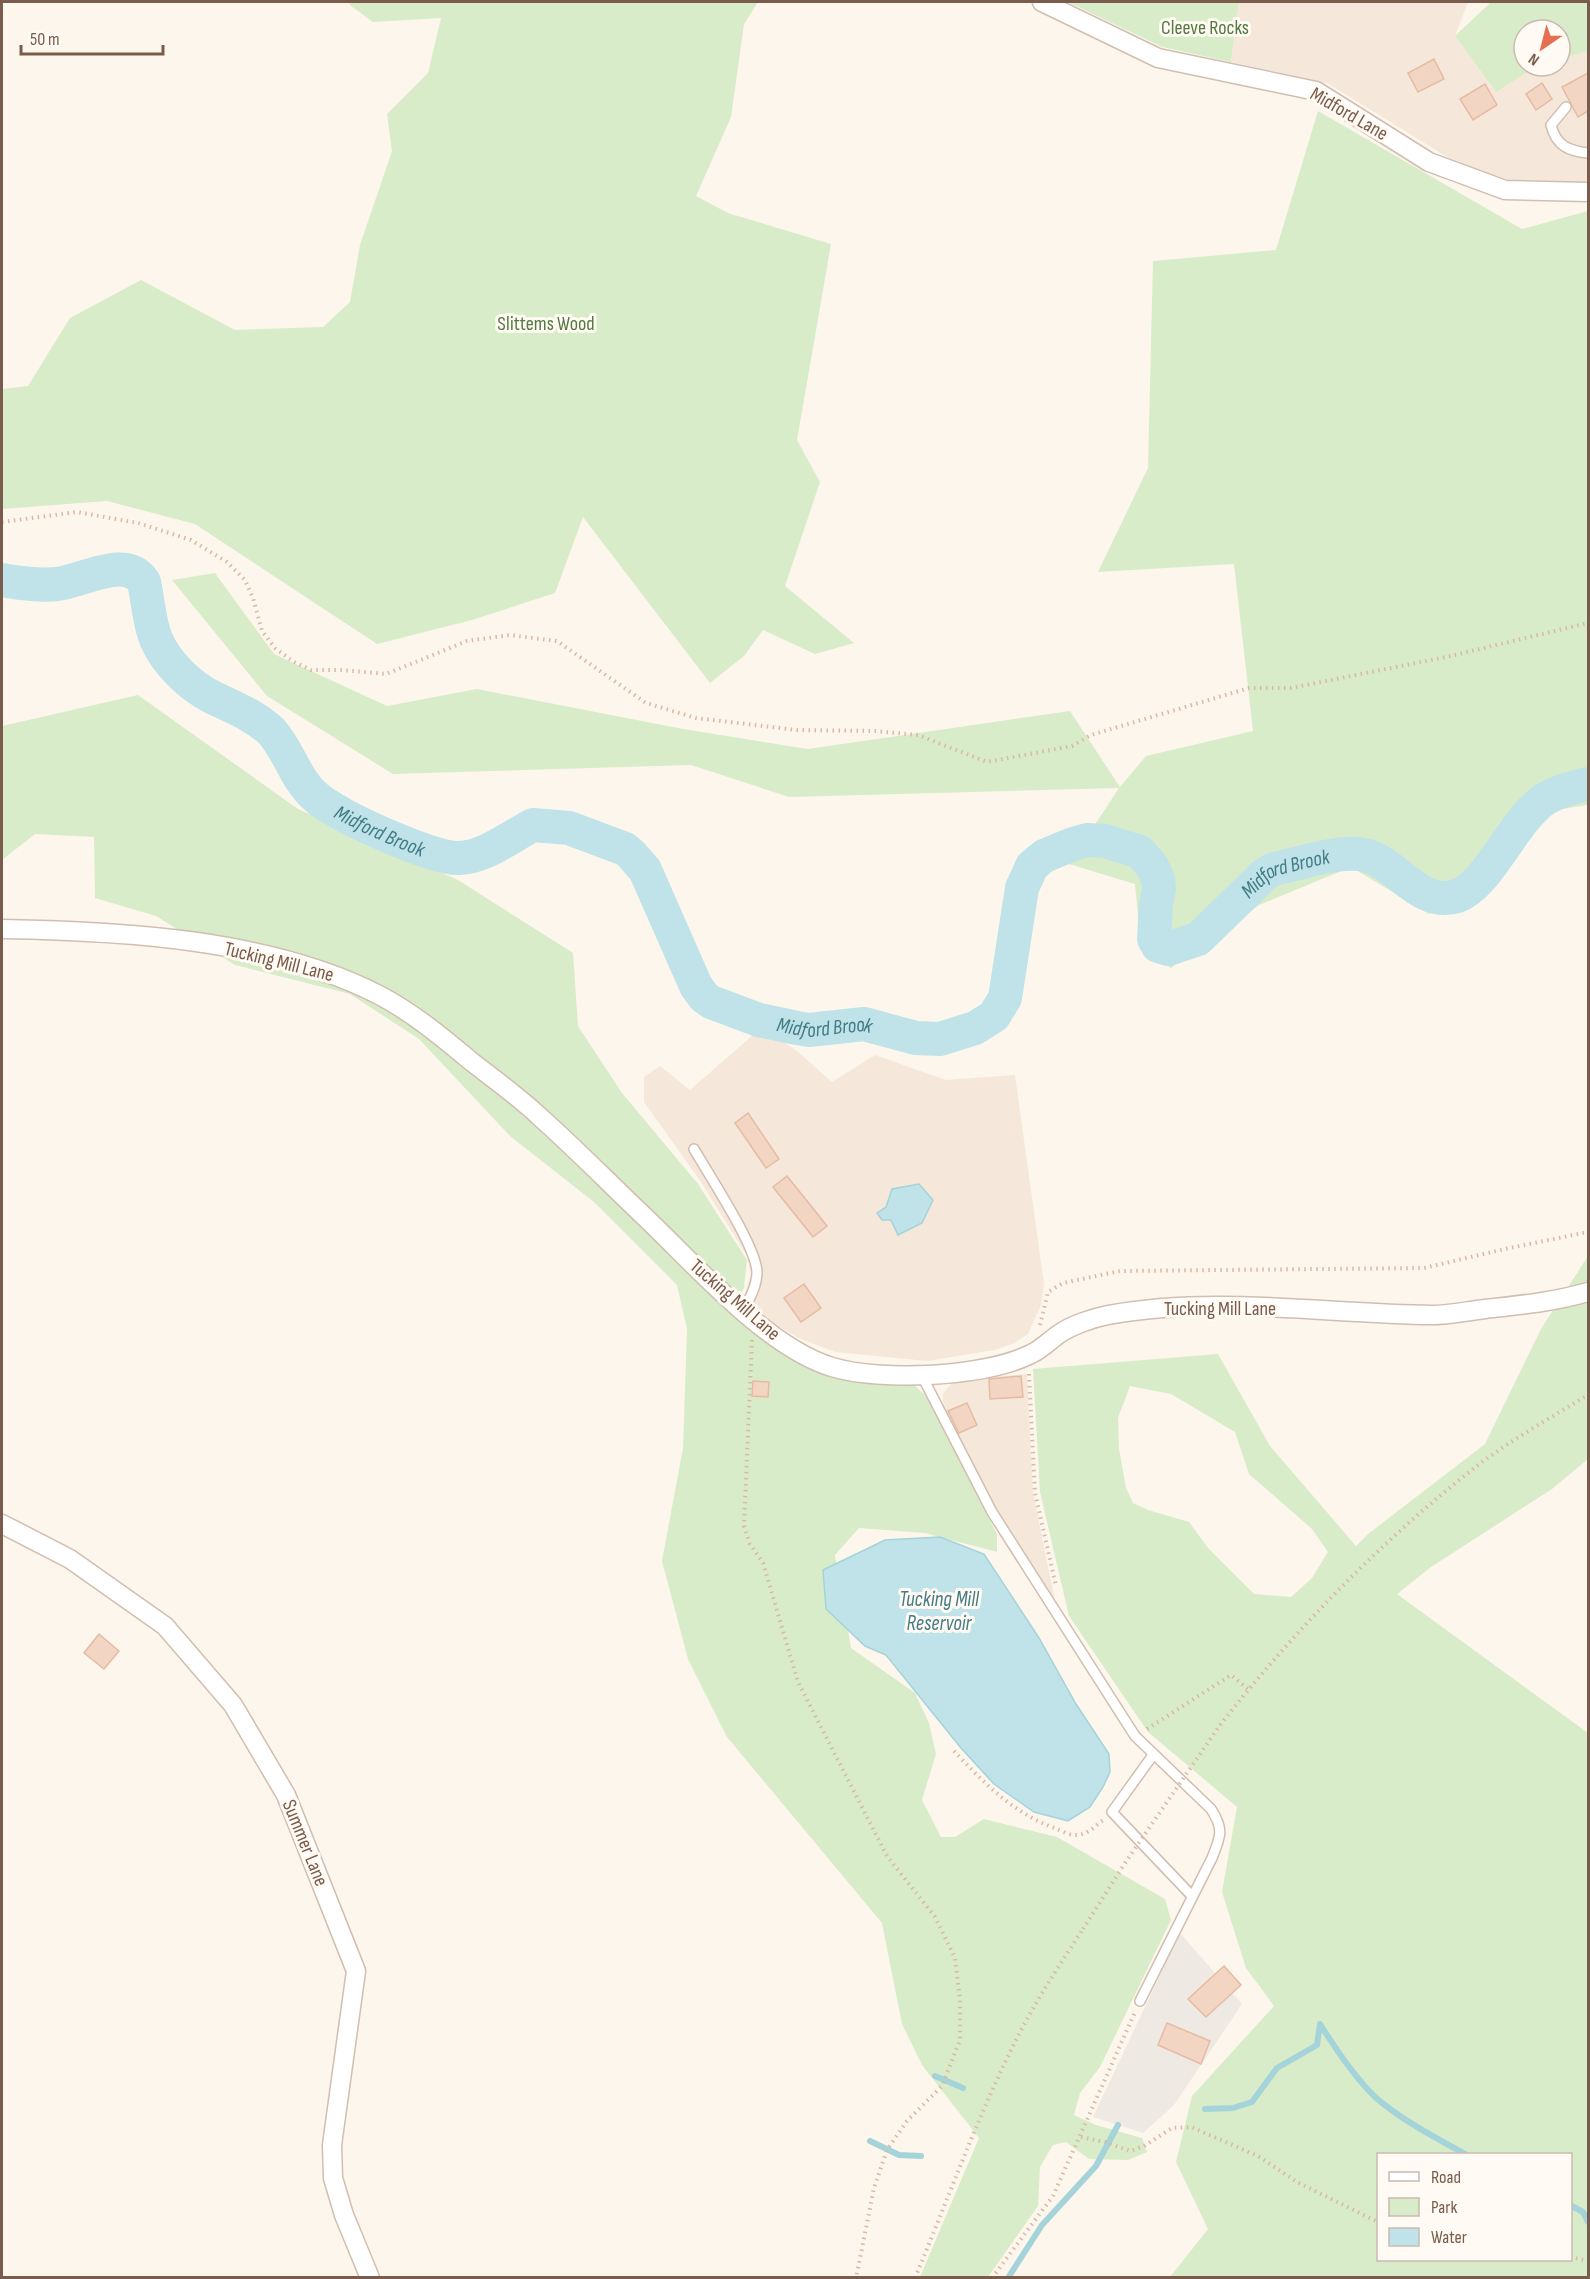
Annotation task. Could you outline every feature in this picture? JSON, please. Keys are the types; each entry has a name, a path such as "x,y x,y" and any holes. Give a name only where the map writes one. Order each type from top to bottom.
{"street":[{"name":"Midford Lane","path":"1042,2 1158,58 1316,91 1429,162 1505,190 1588,192"},
{"name":"Tucking Mill Lane","path":"2,929 97,931 190,941 327,972 382,997 443,1039 538,1115 749,1317 807,1357 831,1367 862,1373 922,1376 979,1370 1027,1356 1063,1331 1103,1316 1155,1308 1215,1305 1439,1315 1558,1300 1588,1292"},
{"name":"Summer Lane","path":"2,1524 70,1559 165,1626 233,1705 285,1795 356,1971 332,2145 333,2178 344,2215 370,2277"}],"lane":[{"path":"1566,107 1551,125 1553,132 1565,148 1588,153"},
{"path":"694,1149 749,1247 757,1272 749,1317"},
{"path":"922,1376 992,1512 1136,1736 1211,1809 1220,1823 1218,1844 1140,2001"},
{"path":"1153,1755 1112,1812 1192,1896"}],"path":[{"path":"2,522 77,512 138,523 191,540 227,562 245,580 253,598 262,631 275,648 294,662 311,670 386,674 467,641 510,635 557,641 646,703 696,718 797,730 874,731 918,735 987,762 1072,746 1091,735 1249,688 1291,688 1446,657 1588,623"},
{"path":"749,1317 751,1328 744,1526 750,1544 763,1563 798,1682 887,1857 935,1917 955,1958 960,2000 960,2040 942,2086 908,2121 887,2150 874,2188 856,2277"},
{"path":"1027,1356 1035,1493 1056,1586"},
{"path":"915,2277 991,2093 1041,1994 1125,1863 1220,1725 1310,1618 1397,1533 1475,1468 1588,1395"},
{"path":"1150,1727 1231,1675 1248,1689"},
{"path":"954,1751 989,1788 1011,1807 1044,1825 1074,1835 1088,1832 1112,1812"},
{"path":"992,2277 1053,2196 1140,2001"},
{"path":"1081,2137 1130,2151 1144,2146 1172,2128 1191,2127 1258,2156 1297,2182 1377,2222"},
{"path":"1572,2257 1588,2261"}],"shaded area":[{"path":"1239,2 1468,2 1455,36 1496,92 1516,78 1572,78 1572,56 1588,51 1588,185 1557,181 1506,180 1452,160 1327,83 1231,62"},
{"path":"754,1034 779,1039 797,1051 832,1082 875,1055 946,1080 1015,1075 1044,1284 1041,1305 1028,1334 1015,1343 995,1350 927,1361 835,1352 799,1338 761,1316 743,1301 751,1274 747,1256 701,1182 644,1102 644,1077 660,1066 690,1090"},
{"path":"1027,1374 1033,1492 1056,1606 998,1511 957,1436 943,1401 943,1393 955,1380"},
{"path":"1180,1933 1242,2004 1174,2105 1143,2133 1093,2117"}],"green space":[{"name":"Slittems Wood","path":"348,2 758,2 744,24 731,117 696,196 728,213 831,244 797,440 820,482 785,586 854,643 815,654 763,630 744,656 710,683 583,517 555,593 472,620 377,644 195,524 107,501 2,509 2,389 28,386 70,318 141,280 235,330 323,327 350,302 360,245 392,151 387,114 428,73 441,18 373,22"},
{"name":"Cleeve Rocks","path":"1068,2 1239,2 1231,62 1162,47"},
{"path":"1491,2 1588,2 1588,51 1572,56 1572,18 1512,18 1512,78 1518,78 1496,92 1455,36"},
{"path":"1318,111 1522,229 1588,211 1588,805 1555,810 1479,894 1429,914 1351,867 1259,905 1171,968 1141,949 1135,884 1069,864 1119,788 789,797 691,765 393,774 267,696 172,580 215,573 274,654 387,706 477,689 683,729 808,749 1070,711 1120,787 1146,756 1253,731 1234,564 1098,572 1148,468 1153,261 1276,250"},
{"path":"138,695 298,809 458,880 573,953 578,1026 622,1093 698,1184 747,1260 744,1288 733,1309 783,1347 912,1383 927,1397 997,1534 997,1552 925,1533 859,1528 835,1555 851,1648 915,1693 929,1723 936,1754 922,1800 941,1837 955,1837 984,1819 1057,1837 1165,1899 1171,1920 1100,2067 1080,2093 1074,2115 1096,2125 1142,2138 1147,2152 1128,2160 1089,2159 1066,2142 1053,2145 1040,2167 1038,2206 988,2277 920,2277 979,2138 922,2065 902,2024 882,1923 727,1737 688,1659 662,1561 683,1448 687,1329 677,1285 594,1202 510,1136 419,1039 350,994 235,965 156,916 95,898 94,837 35,834 2,860 2,726"},
{"path":"1588,1256 1588,1459 1552,1489 1431,1567 1397,1594 1588,1733 1588,2277 1170,2277 1208,2229 1176,2162 1192,2096 1274,2006 1246,1968 1222,1892 1237,1807 1148,1732 1069,1616 1040,1492 1033,1369 1218,1354 1270,1446 1356,1546 1368,1534 1485,1444 1541,1329","holes":["1130,1386 1171,1394 1235,1432 1249,1474 1312,1529 1328,1552 1312,1578 1291,1597 1254,1594 1208,1548 1189,1522 1148,1510 1133,1503 1126,1488 1119,1449 1118,1418"]}],"water":[{"path":"919,1184 933,1200 922,1223 898,1235 891,1220 882,1220 877,1213 886,1207 892,1189"},
{"name":"Tucking Mill Reservoir","path":"940,1537 984,1554 1039,1638 1076,1704 1109,1754 1110,1772 1103,1787 1090,1807 1068,1821 1034,1812 994,1784 961,1748 886,1655 865,1646 826,1609 823,1570 885,1540"}],"building":[{"path":"1434,59 1444,79 1418,92 1408,73"},
{"path":"1588,73 1588,111 1578,117 1562,87"},
{"path":"1542,83 1552,99 1536,110 1526,94"},
{"path":"1485,84 1497,105 1473,120 1460,99"},
{"path":"748,1113 779,1159 766,1168 735,1123"},
{"path":"787,1176 827,1226 813,1237 773,1187"},
{"path":"804,1284 821,1308 801,1322 784,1298"},
{"path":"1021,1376 1023,1397 990,1399 989,1379"},
{"path":"753,1381 769,1382 768,1397 752,1396"},
{"path":"967,1403 977,1425 959,1433 948,1411"},
{"path":"99,1634 119,1651 104,1669 84,1653"},
{"path":"1224,1966 1241,1985 1206,2017 1188,1999"},
{"path":"1167,2023 1210,2041 1201,2064 1158,2045"}],"waterway":[{"name":"Midford Brook","path":"2,580 50,585 104,571 127,570 136,574 144,582 156,639 172,665 204,692 250,716 271,731 309,791 328,806 364,825 428,852 459,858 469,857 497,846 533,825 569,828 625,849 645,870 696,986 704,997 711,1002 759,1020 809,1030 864,1024 916,1038 940,1039 975,1028 994,1016 1005,998 1022,888 1032,866 1044,856 1073,844 1087,840 1105,841 1140,852 1152,866 1158,879 1154,939 1158,946 1168,949 1198,939 1265,874 1274,869 1334,855 1368,856 1432,896 1444,898 1457,896 1468,890 1479,879 1534,808 1555,794 1588,784"},
{"path":"1205,2109 1233,2108 1252,2102 1277,2068 1317,2045 1320,2024 1352,2071 1374,2096 1406,2120 1463,2153"},
{"path":"935,2076 963,2088"},
{"path":"1008,2278 1042,2225 1096,2166 1118,2125"},
{"path":"870,2141 899,2155 921,2156"},
{"path":"1572,2206 1583,2212 1588,2222"}]}
